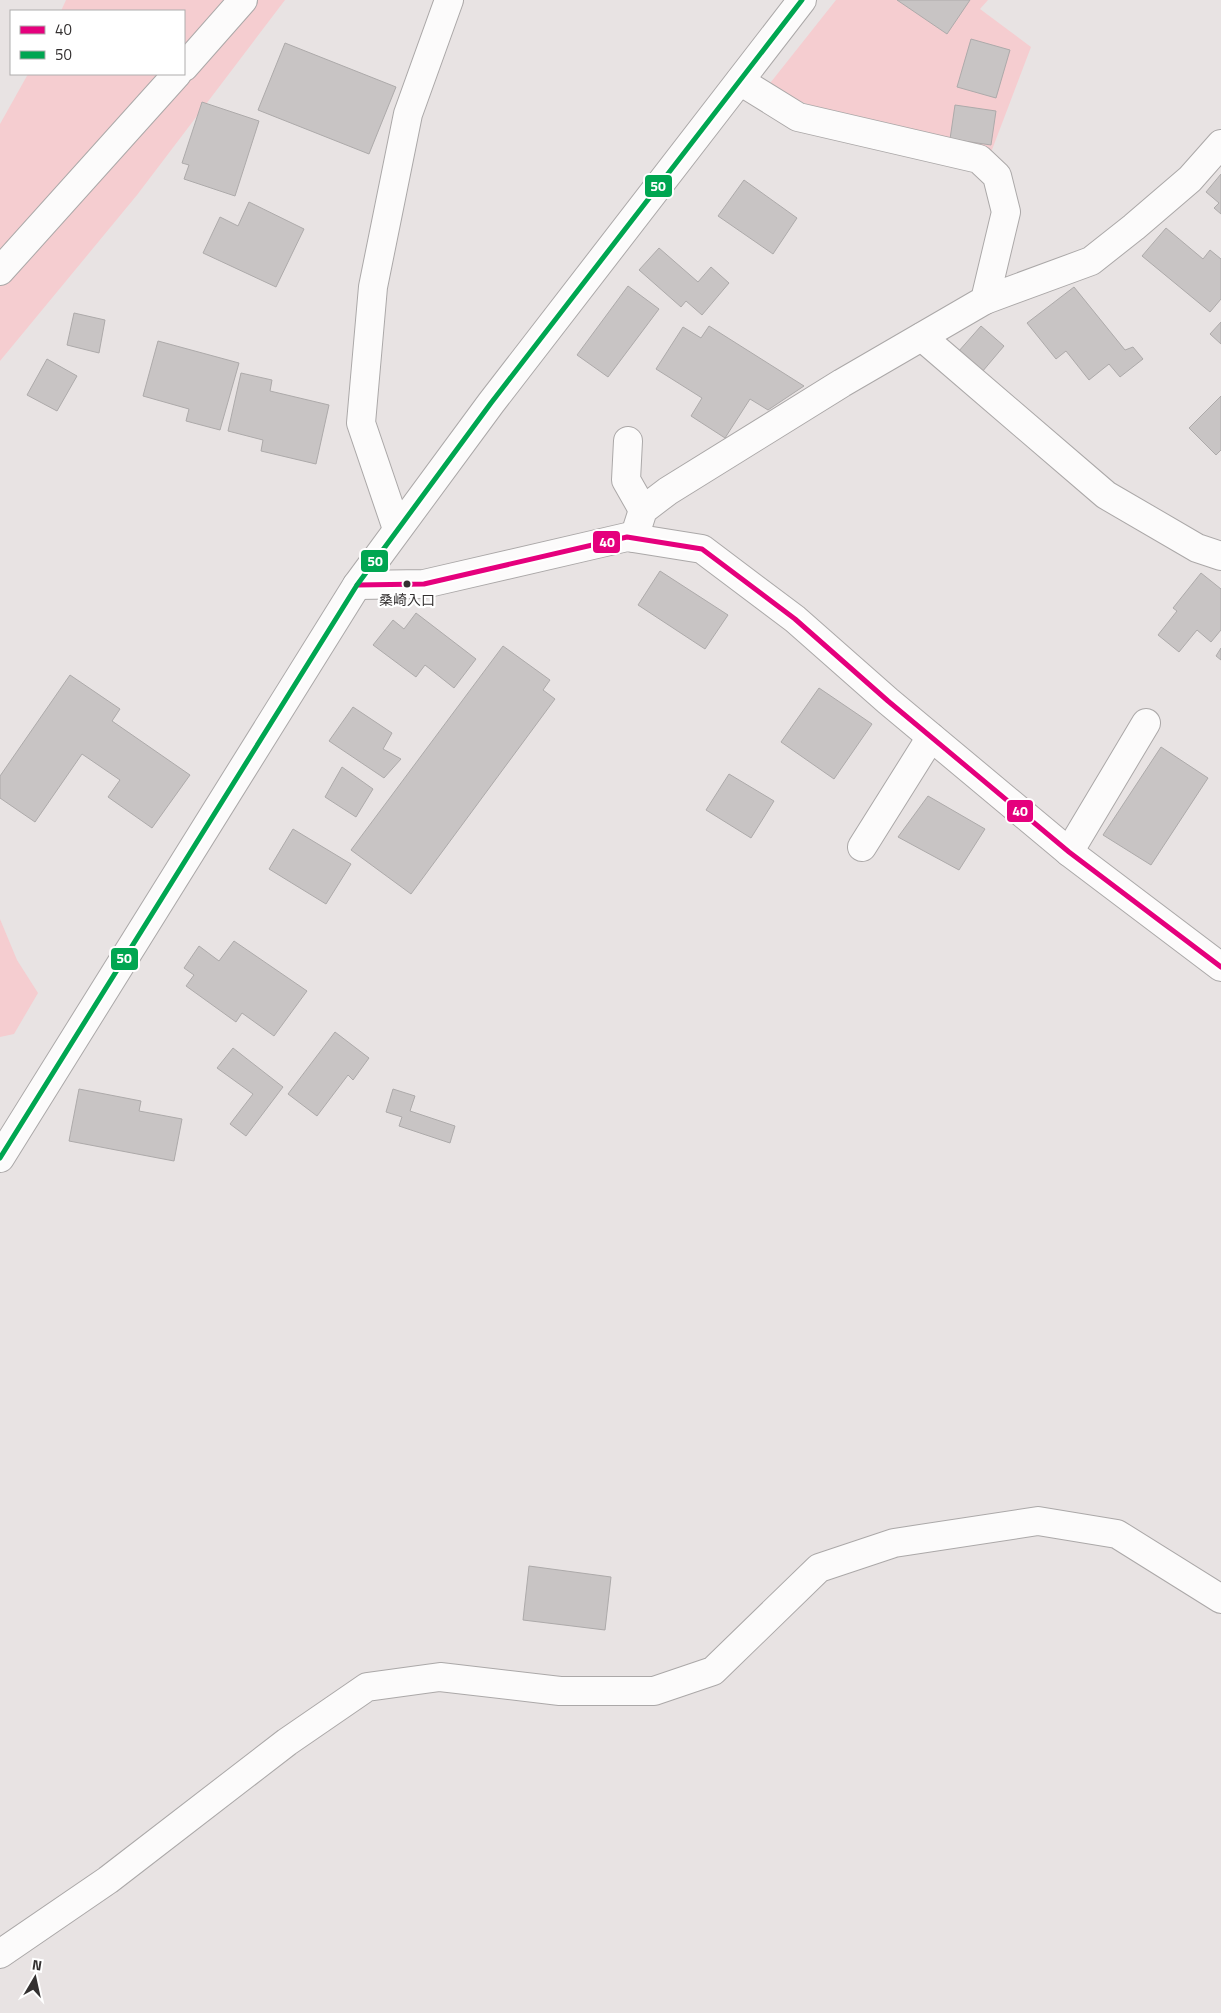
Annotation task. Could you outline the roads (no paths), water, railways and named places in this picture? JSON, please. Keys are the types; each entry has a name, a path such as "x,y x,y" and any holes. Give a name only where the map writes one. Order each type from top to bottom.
{"street":[{"path":"185,65 243,0"},
{"path":"397,529 360,423 373,287 408,114 449,0"},
{"path":"4,1151 357,585 491,403 802,0"},
{"path":"0,271 176,75"},
{"path":"740,81 798,117 979,158 997,176 1006,212 985,300"},
{"path":"634,538 643,510 668,491 842,383 985,300 1091,260 1134,227 1190,179 1221,144"},
{"path":"922,337 1106,494 1197,548 1221,556"},
{"path":"628,441 626,480 643,510"},
{"path":"357,585 424,584 627,537 702,549 794,619 1069,852 1221,967"},
{"path":"1069,852 1146,724"},
{"path":"862,847 931,737"},
{"path":"0,1954 108,1880 287,1742 367,1687 440,1677 560,1691 654,1691 713,1671 819,1568 894,1543 1038,1521 1117,1534 1221,1599"}],"place":[{"name":"桑崎入口","path":"407,584"}]}
